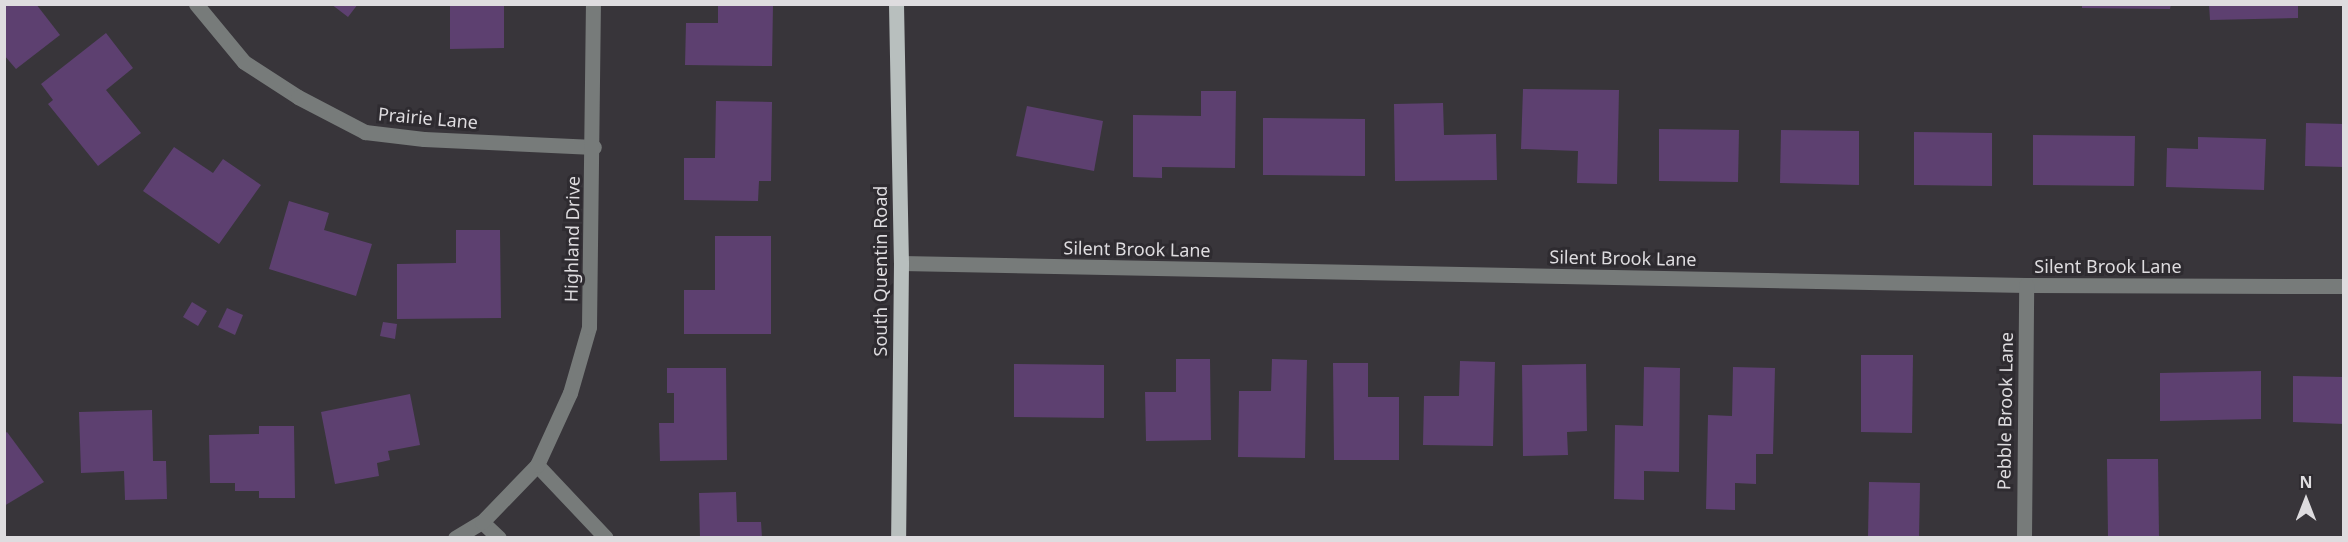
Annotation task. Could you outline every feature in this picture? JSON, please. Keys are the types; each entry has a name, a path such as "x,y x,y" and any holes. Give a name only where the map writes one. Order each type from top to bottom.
{"main road":[{"name":"South Quentin Road","path":"896,4 901,263 898,537"}],"street":[{"name":"Prairie Lane","path":"196,4 244,62 298,98 365,132 424,139 594,147"},
{"name":"Highland Drive","path":"455,537 482,522 537,465 570,393 589,327 594,147 593,4"},
{"name":"Silent Brook Lane","path":"901,263 2026,285 2343,286"},
{"name":"Pebble Brook Lane","path":"2024,537 2026,285"},
{"path":"537,465 606,537"},
{"path":"482,522 500,537"}],"building":[{"path":"4,4 36,4 60,35 16,69 4,55"},
{"path":"331,4 358,4 348,17"},
{"path":"450,4 504,4 504,48 450,49"},
{"path":"718,4 773,4 772,66 685,65 686,23 718,23"},
{"path":"2082,4 2171,4 2170,9 2082,8"},
{"path":"2209,4 2298,4 2298,18 2210,20"},
{"path":"106,33 133,68 106,90 141,133 98,166 48,104 53,100 41,84"},
{"path":"1523,89 1619,90 1617,184 1577,183 1578,151 1521,149"},
{"path":"1201,91 1236,91 1235,168 1162,167 1162,178 1133,177 1133,115 1201,116"},
{"path":"716,101 772,102 771,181 759,181 758,201 684,200 684,158 715,158"},
{"path":"1443,103 1444,135 1496,134 1497,180 1395,181 1394,104"},
{"path":"1027,106 1103,121 1094,171 1016,156"},
{"path":"1263,118 1365,119 1365,176 1263,175"},
{"path":"2306,123 2344,124 2344,167 2305,166"},
{"path":"1659,129 1739,130 1738,182 1659,181"},
{"path":"1781,130 1859,131 1859,185 1780,183"},
{"path":"1914,132 1992,133 1992,186 1914,185"},
{"path":"2033,135 2135,136 2134,186 2033,185"},
{"path":"2198,137 2266,139 2264,190 2166,187 2167,148 2198,149"},
{"path":"174,147 213,173 223,159 261,185 219,244 143,191"},
{"path":"289,201 329,213 324,230 372,244 356,296 269,269"},
{"path":"456,230 500,230 501,318 397,319 397,264 456,263"},
{"path":"715,236 771,236 771,334 684,334 684,290 715,290"},
{"path":"192,302 207,311 198,326 183,317"},
{"path":"227,308 243,315 235,335 218,327"},
{"path":"383,322 397,324 395,339 380,336"},
{"path":"1861,355 1913,355 1912,433 1861,432"},
{"path":"1176,359 1210,359 1211,440 1146,441 1145,392 1176,392"},
{"path":"1272,359 1307,360 1305,458 1238,457 1239,391 1271,391"},
{"path":"1460,361 1495,362 1493,446 1423,445 1424,396 1459,396"},
{"path":"1333,363 1368,363 1368,397 1399,397 1399,460 1334,460"},
{"path":"1014,364 1104,365 1104,418 1014,417"},
{"path":"1586,364 1587,431 1567,432 1568,455 1523,456 1522,365"},
{"path":"1644,367 1680,368 1679,472 1644,471 1644,500 1614,499 1615,425 1643,426"},
{"path":"1733,367 1775,368 1773,454 1756,454 1756,484 1735,483 1735,510 1706,509 1708,415 1732,416"},
{"path":"667,368 726,368 727,460 660,461 659,423 674,423 674,393 667,393"},
{"path":"2261,371 2261,419 2160,421 2160,373"},
{"path":"2293,376 2344,377 2344,424 2293,422"},
{"path":"410,394 420,445 388,451 390,460 377,463 379,476 335,484 321,412"},
{"path":"152,410 153,461 166,461 167,499 125,500 124,471 81,473 79,412"},
{"path":"259,426 294,426 295,498 259,498 259,491 235,491 235,483 210,483 209,435 259,434"},
{"path":"7,432 44,482 4,506 4,434"},
{"path":"2107,459 2158,459 2159,537 2108,537"},
{"path":"1869,482 1920,483 1919,538 1868,538"},
{"path":"736,492 737,522 761,522 762,538 700,538 699,493"}]}
